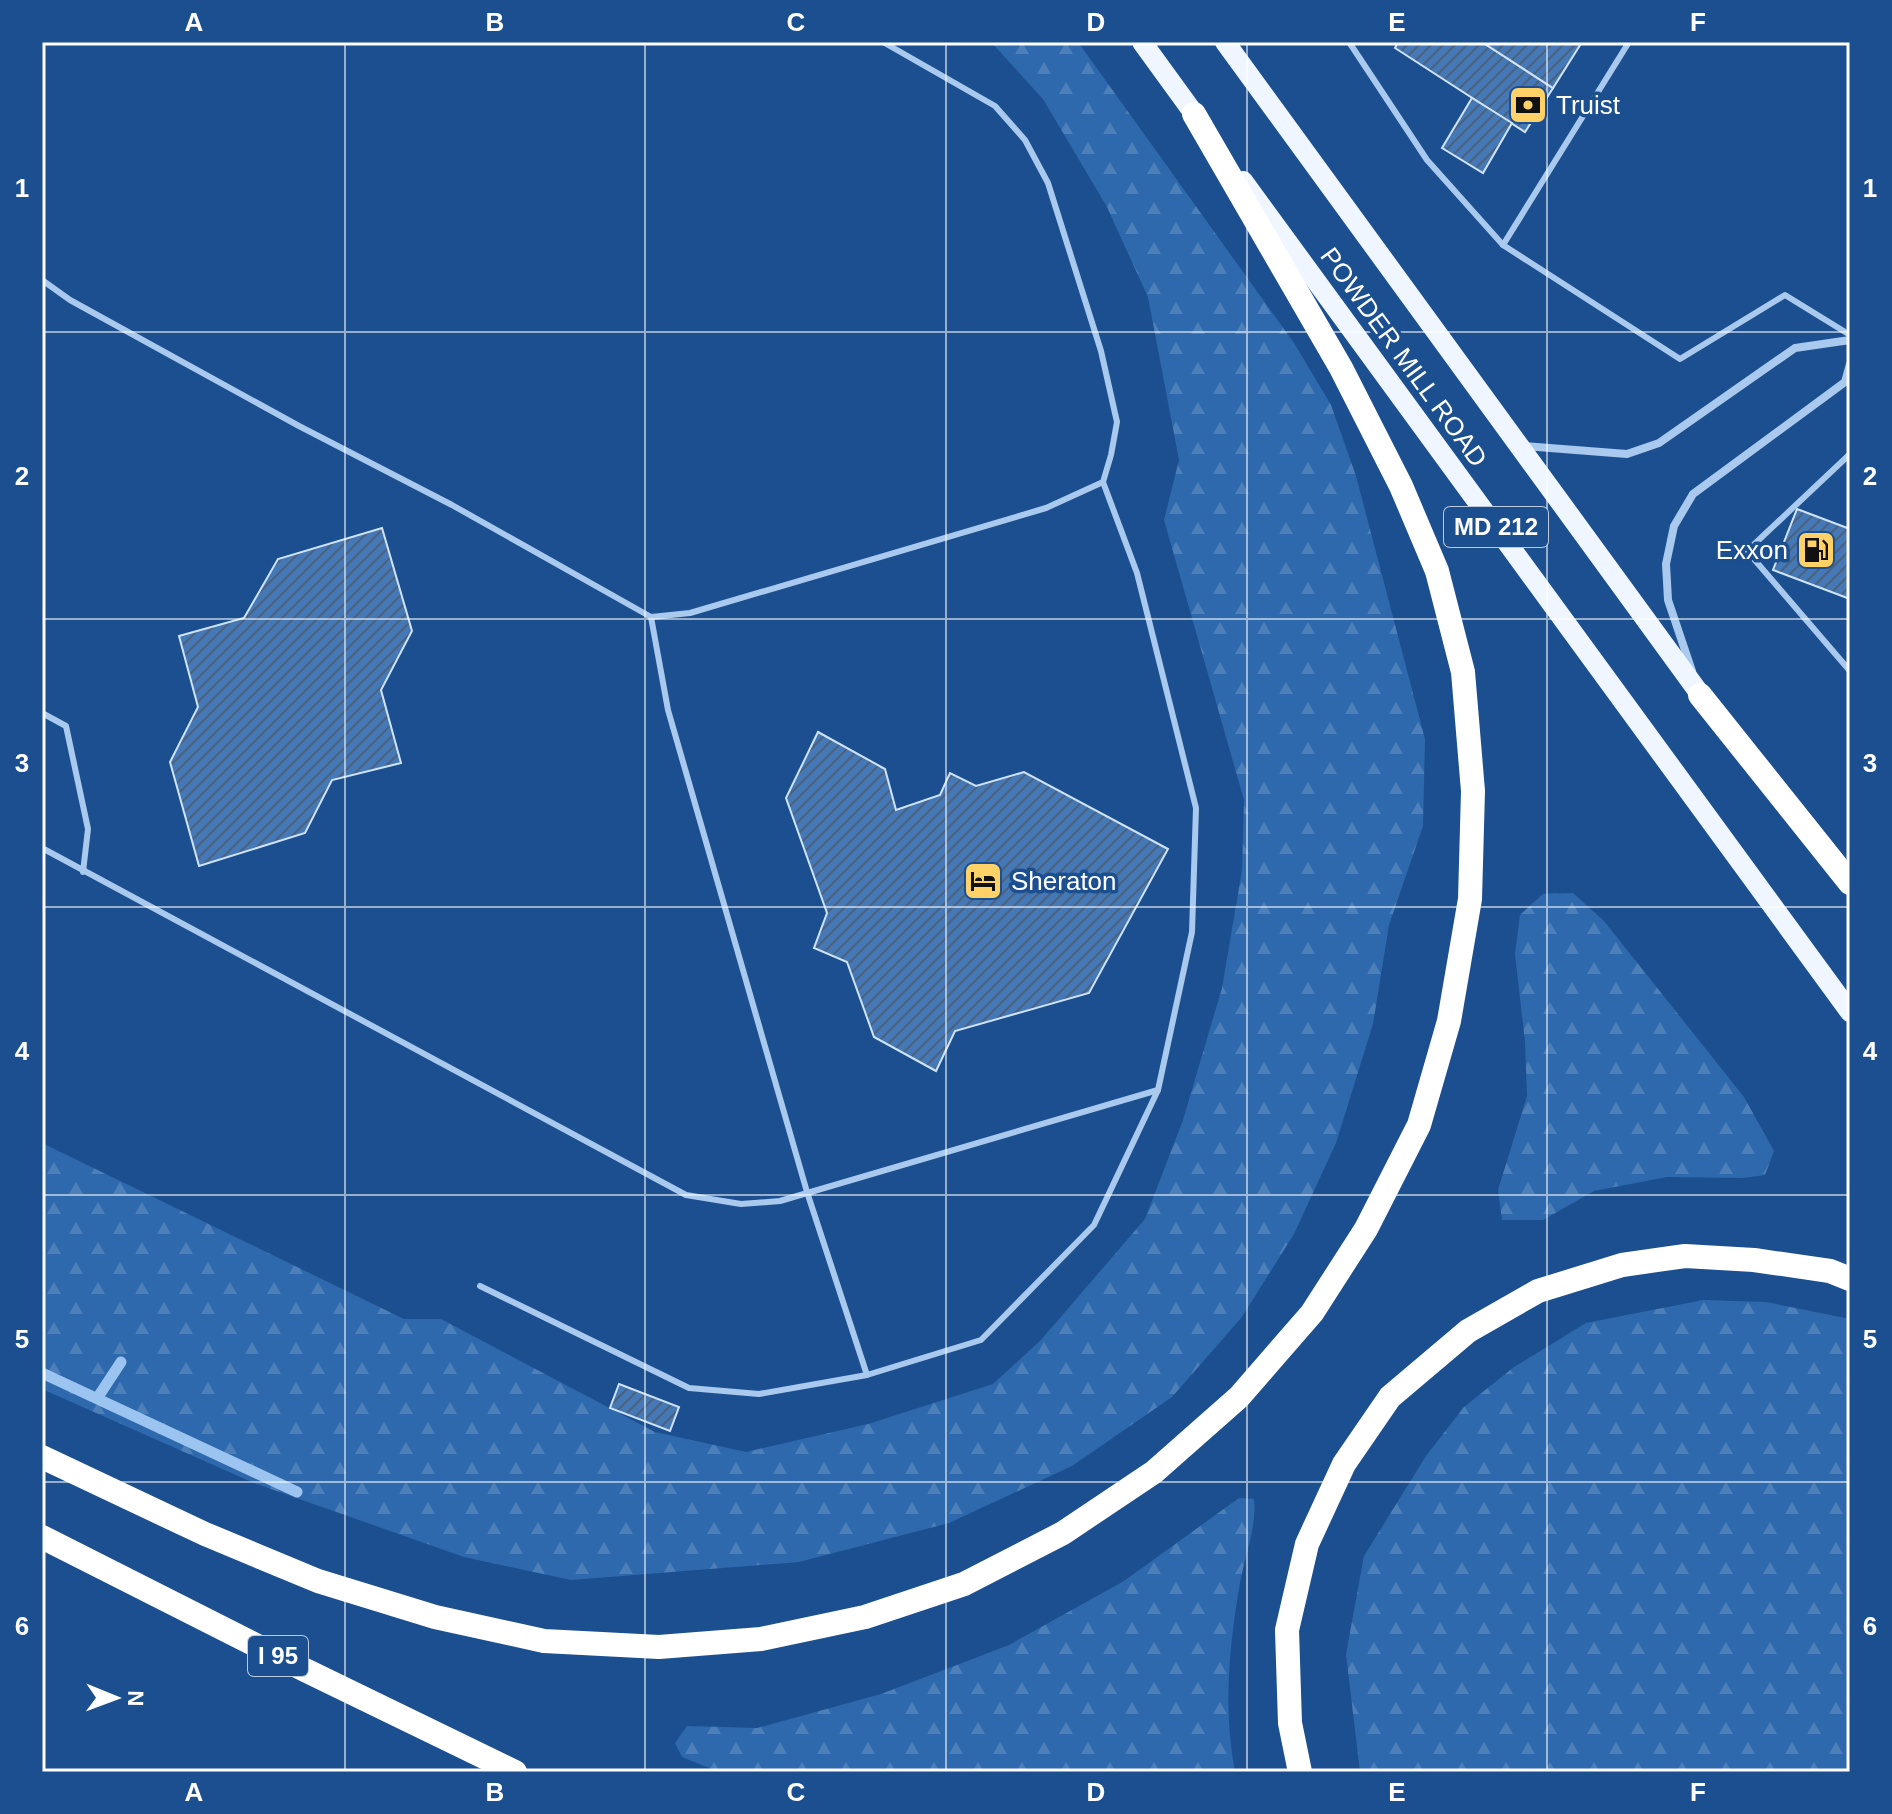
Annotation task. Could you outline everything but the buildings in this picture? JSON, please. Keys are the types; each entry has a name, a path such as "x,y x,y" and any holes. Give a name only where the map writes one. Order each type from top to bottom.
{"highway":[{"path":"42,1457 205,1534 318,1581 435,1617 544,1641 659,1647 761,1639 865,1617 964,1584 1063,1533 1154,1472 1218,1416 1239,1397 1312,1313 1366,1229 1419,1125 1449,1021 1470,899 1473,791 1463,672 1437,571 1401,486 1341,368 1194,114"},
{"path":"1700,695 1850,883"},
{"path":"1300,1772 1290,1723 1287,1630 1307,1544 1344,1464 1390,1397 1468,1331 1538,1291 1622,1265 1685,1256 1754,1260 1830,1271 1850,1279"},
{"name":"I 95","path":"42,1537 515,1772"}],"main road":[{"name":"POWDER MILL ROAD","path":"1142,42 1850,1012"},
{"name":"POWDER MILL ROAD","path":"1225,42 1850,898"}],"street":[{"path":"1520,446 1627,454 1659,443 1795,348 1850,338"},
{"path":"1700,695 1668,600 1666,564 1674,526 1693,494 1845,382 1850,364"}],"lane":[{"path":"480,1286 689,1388 759,1394 867,1375 981,1340 1094,1225 1158,1090 1192,932 1196,808 1137,573 1103,482 1117,422 1101,351 1048,183 1025,140 995,106 883,42"},
{"path":"1349,42 1427,160 1503,245 1680,359 1785,295 1850,338"},
{"path":"1503,245 1629,42"},
{"path":"42,280 70,300 299,426 452,505 651,617 690,613 1046,508 1103,482"},
{"path":"1850,454 1747,551 1850,671"},
{"path":"651,617 664,696 807,1192 867,1375"},
{"path":"42,713 66,726 88,829 83,872"},
{"path":"42,848 686,1195 741,1204 780,1201 1158,1090"}],"green space":[{"path":"991,42 1078,42 1294,343 1331,405 1356,476 1425,739 1423,826 1389,925 1373,1024 1336,1143 1294,1234 1242,1317 1172,1397 1072,1466 949,1523 799,1562 571,1580 464,1557 254,1483 42,1389 42,1143 404,1319 441,1319 655,1432 746,1452 868,1424 993,1384 1041,1340 1145,1219 1183,1120 1222,988 1242,870 1244,800 1164,520 1179,460 1148,297 1107,207 1043,99"},
{"path":"1573,893 1604,921 1744,1097 1774,1151 1765,1175 1743,1178 1667,1177 1594,1191 1543,1220 1502,1220 1498,1190 1527,1096 1525,1042 1515,954 1520,915 1543,894"},
{"path":"1703,1300 1766,1302 1850,1319 1850,1772 1360,1772 1346,1654 1364,1556 1426,1456 1464,1407 1514,1367 1586,1323"},
{"path":"1239,1498 1254,1499 1254,1510 1230,1654 1229,1725 1235,1772 719,1772 682,1757 675,1743 687,1726 757,1728 881,1694 1009,1645 1124,1581"}],"waterway":[{"path":"98,1397 121,1362"},
{"path":"42,1373 297,1492"}],"place":[{"name":"Truist","path":"1528,105"},
{"name":"Exxon","path":"1816,550"},
{"name":"Sheraton","path":"983,881"}]}
